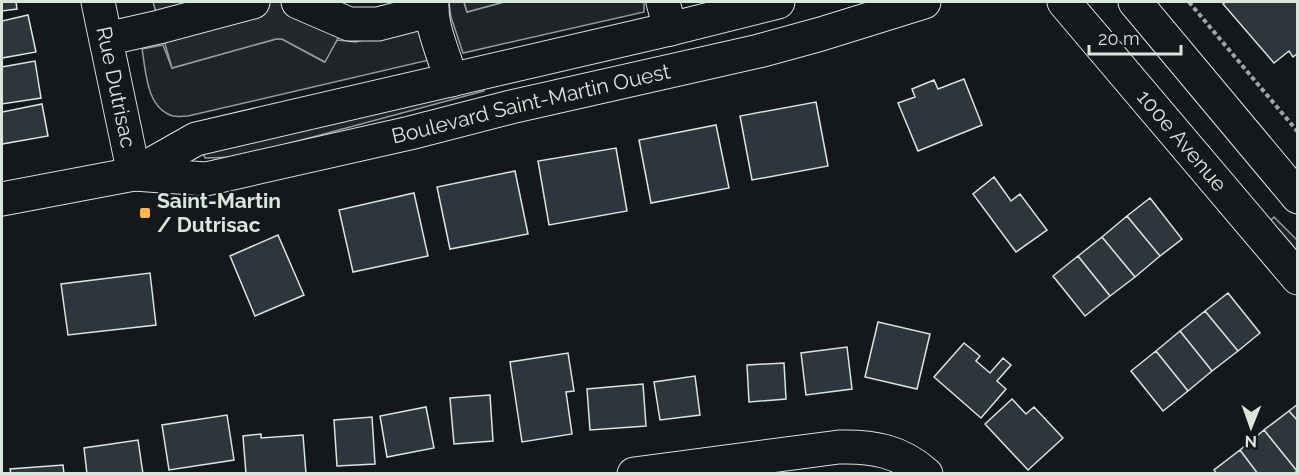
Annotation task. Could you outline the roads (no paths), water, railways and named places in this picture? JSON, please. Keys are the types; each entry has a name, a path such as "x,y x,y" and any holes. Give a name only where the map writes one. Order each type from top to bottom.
{"main road":[{"name":"Rue Dutrisac","path":"98,2 134,174"},
{"path":"106,39 253,2"},
{"path":"298,2 350,24 378,24 432,6 435,30 451,80"},
{"name":"Boulevard Saint-Martin Ouest","path":"134,174 196,139 451,80 667,15 778,2"},
{"name":"Boulevard Saint-Martin Ouest","path":"2,199 134,174 206,179 759,51 924,2"},
{"name":"100e Avenue","path":"1064,2 1298,279"},
{"path":"1135,2 1298,197"},
{"path":"634,474 861,446 883,450 906,459 926,474"}],"place":[{"name":"Saint-Martin / Dutrisac","path":"145,213"}]}
